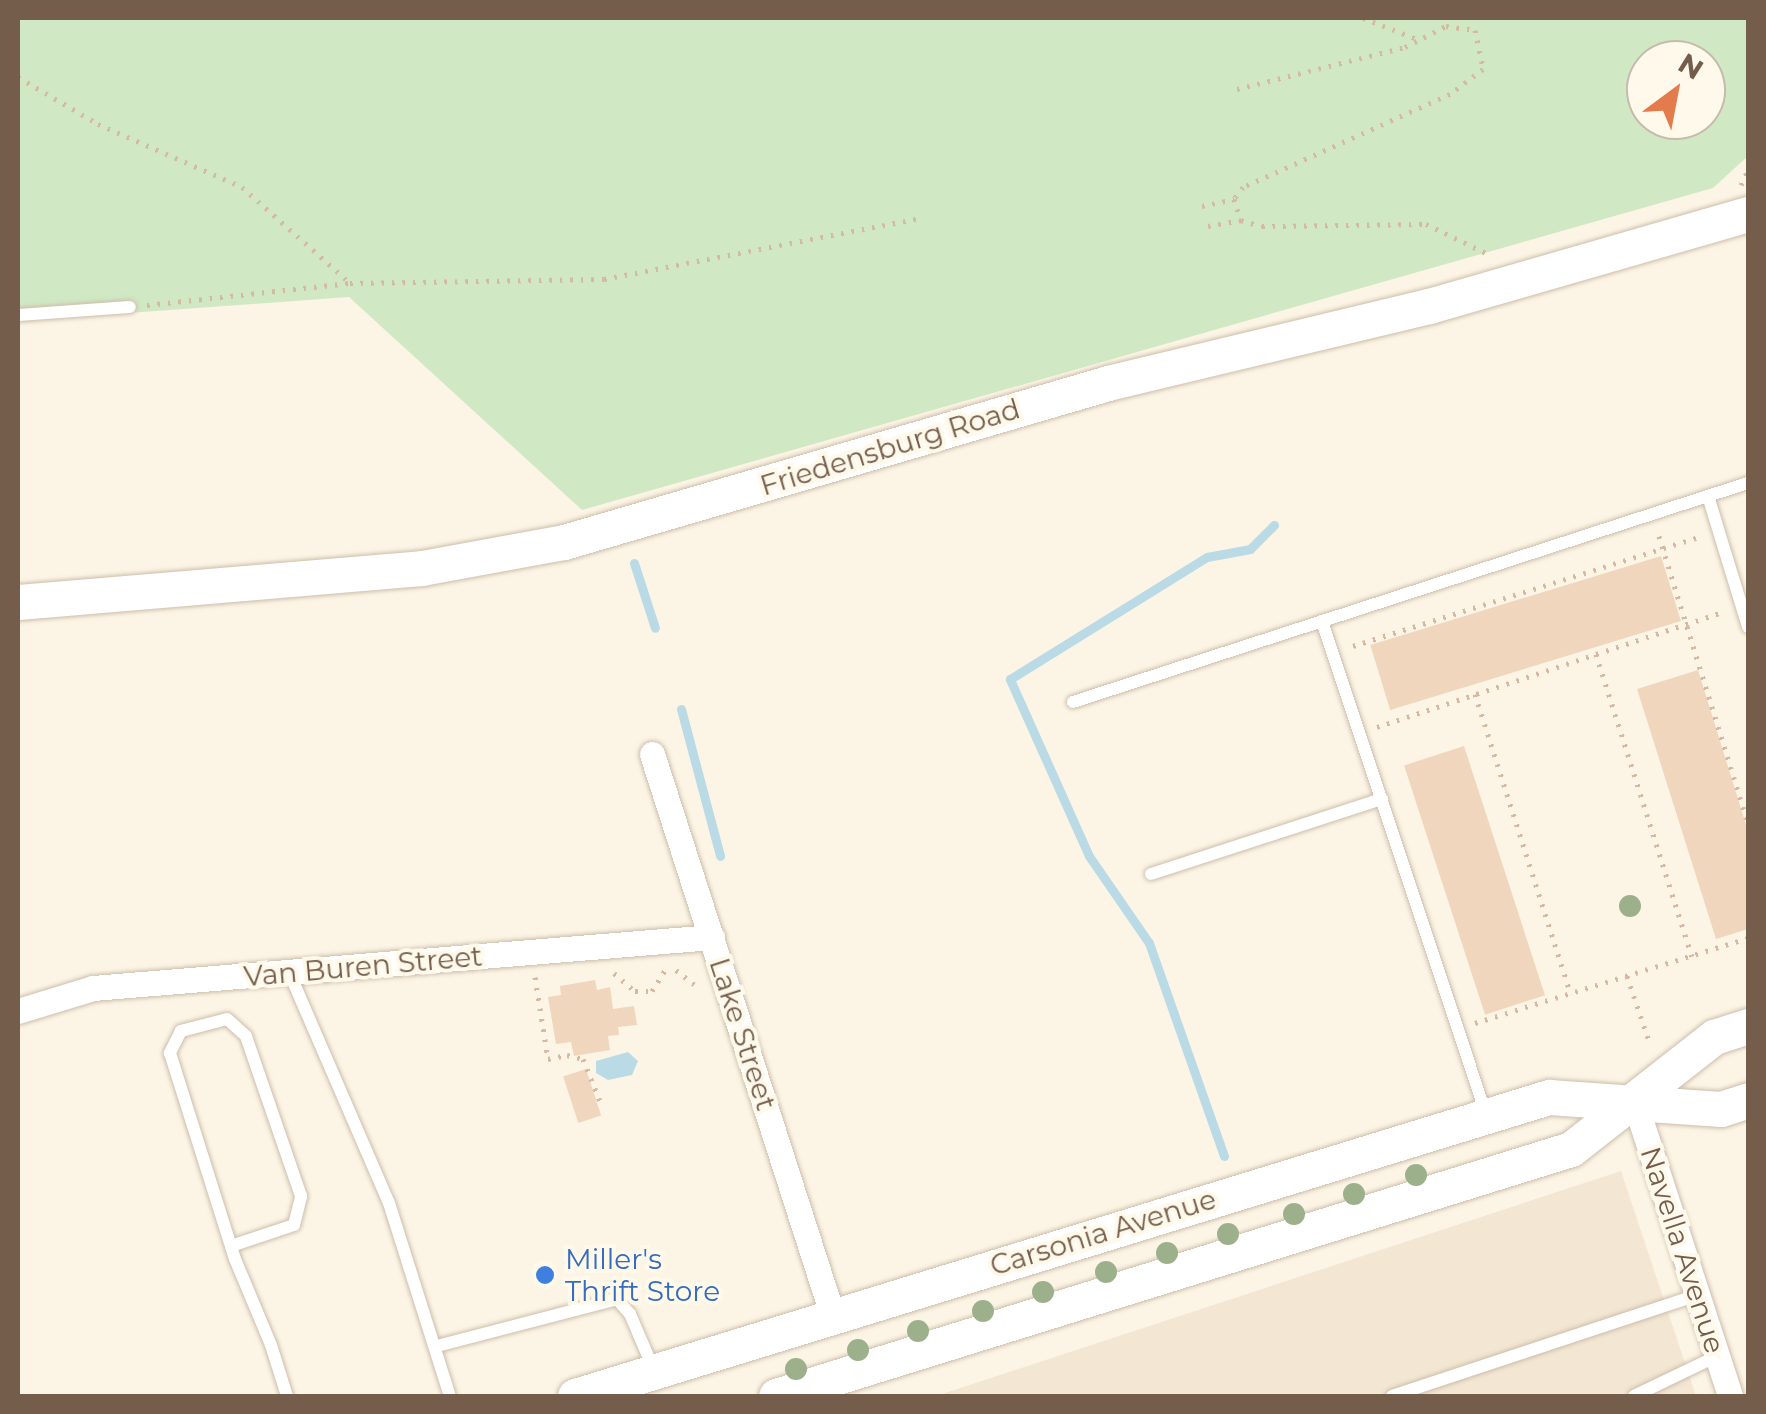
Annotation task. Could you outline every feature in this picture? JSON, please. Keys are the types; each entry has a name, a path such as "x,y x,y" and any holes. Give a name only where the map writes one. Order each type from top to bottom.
{"street":[{"name":"Friedensburg Road","path":"18,602 422,568 564,542 681,511 1108,383 1535,277 1748,214"},
{"name":"Lake Street","path":"652,754 832,1314"},
{"name":"Van Buren Street","path":"18,1011 93,988 712,936"},
{"path":"776,1396 1571,1149 1636,1103 1714,1037 1748,1026"},
{"name":"Carsonia Avenue","path":"575,1396 832,1314 1550,1098 1721,1109 1748,1100"},
{"name":"Navella Avenue","path":"1636,1103 1730,1396"}],"lane":[{"path":"18,315 130,307"},
{"path":"1073,702 1748,483"},
{"path":"1708,496 1748,627"},
{"path":"1322,621 1486,1117"},
{"path":"1151,874 1382,799"},
{"path":"288,972 389,1203 450,1396"},
{"path":"231,1246 294,1225 301,1196 246,1036 228,1018 181,1030 170,1053 231,1246 287,1396"},
{"path":"1392,1396 1697,1295"},
{"path":"437,1346 616,1299 630,1314 654,1371"},
{"path":"1634,1396 1717,1356"}],"path":[{"path":"1363,18 1420,40"},
{"path":"1202,206 1234,199 1243,187 1450,94 1483,70 1475,30 1446,26 1405,48 1236,89"},
{"path":"18,77 98,124 242,187 350,283"},
{"path":"1234,199 1242,220"},
{"path":"130,307 350,283 604,279 917,219"},
{"path":"1208,226 1242,220 1262,226 1426,224 1535,277"},
{"path":"1652,514 1748,823"},
{"path":"1358,660 1352,643 1718,531"},
{"path":"1360,732 1742,605"},
{"path":"1596,654 1692,956"},
{"path":"1475,694 1570,994"},
{"path":"1374,710 1385,745"},
{"path":"1472,1024 1748,938"},
{"path":"607,968 635,991 652,992 668,965 692,980 699,995"},
{"path":"550,975 535,977 548,1060 567,1054 583,1059 600,1101"},
{"path":"1627,976 1646,1034"},
{"path":"1466,1006 1477,1040"}],"shaded area":[{"path":"1621,1171 1696,1396 936,1396"}],"green space":[{"path":"18,18 1748,18 1748,156 1713,188 582,510 349,297 18,321"}],"water":[{"path":"628,1052 638,1061 632,1075 608,1080 596,1073 596,1061"}],"building":[{"path":"1661,556 1681,621 1390,710 1370,645"},
{"path":"1698,670 1748,831 1748,929 1716,939 1637,689"},
{"path":"1464,746 1545,995 1485,1015 1404,765"},
{"path":"595,980 597,990 610,987 613,1009 634,1006 637,1025 618,1027 619,1035 608,1036 610,1050 574,1056 571,1042 556,1044 548,997 561,995 560,986"},
{"path":"586,1069 601,1116 578,1123 563,1076"}],"waterway":[{"path":"1224,1156 1149,943 1089,856 1010,679 1207,557 1250,549 1274,525"},
{"path":"634,563 655,628"},
{"path":"681,709 720,856"}],"place":[{"name":"Miller's Thrift Store","path":"545,1275"}]}
